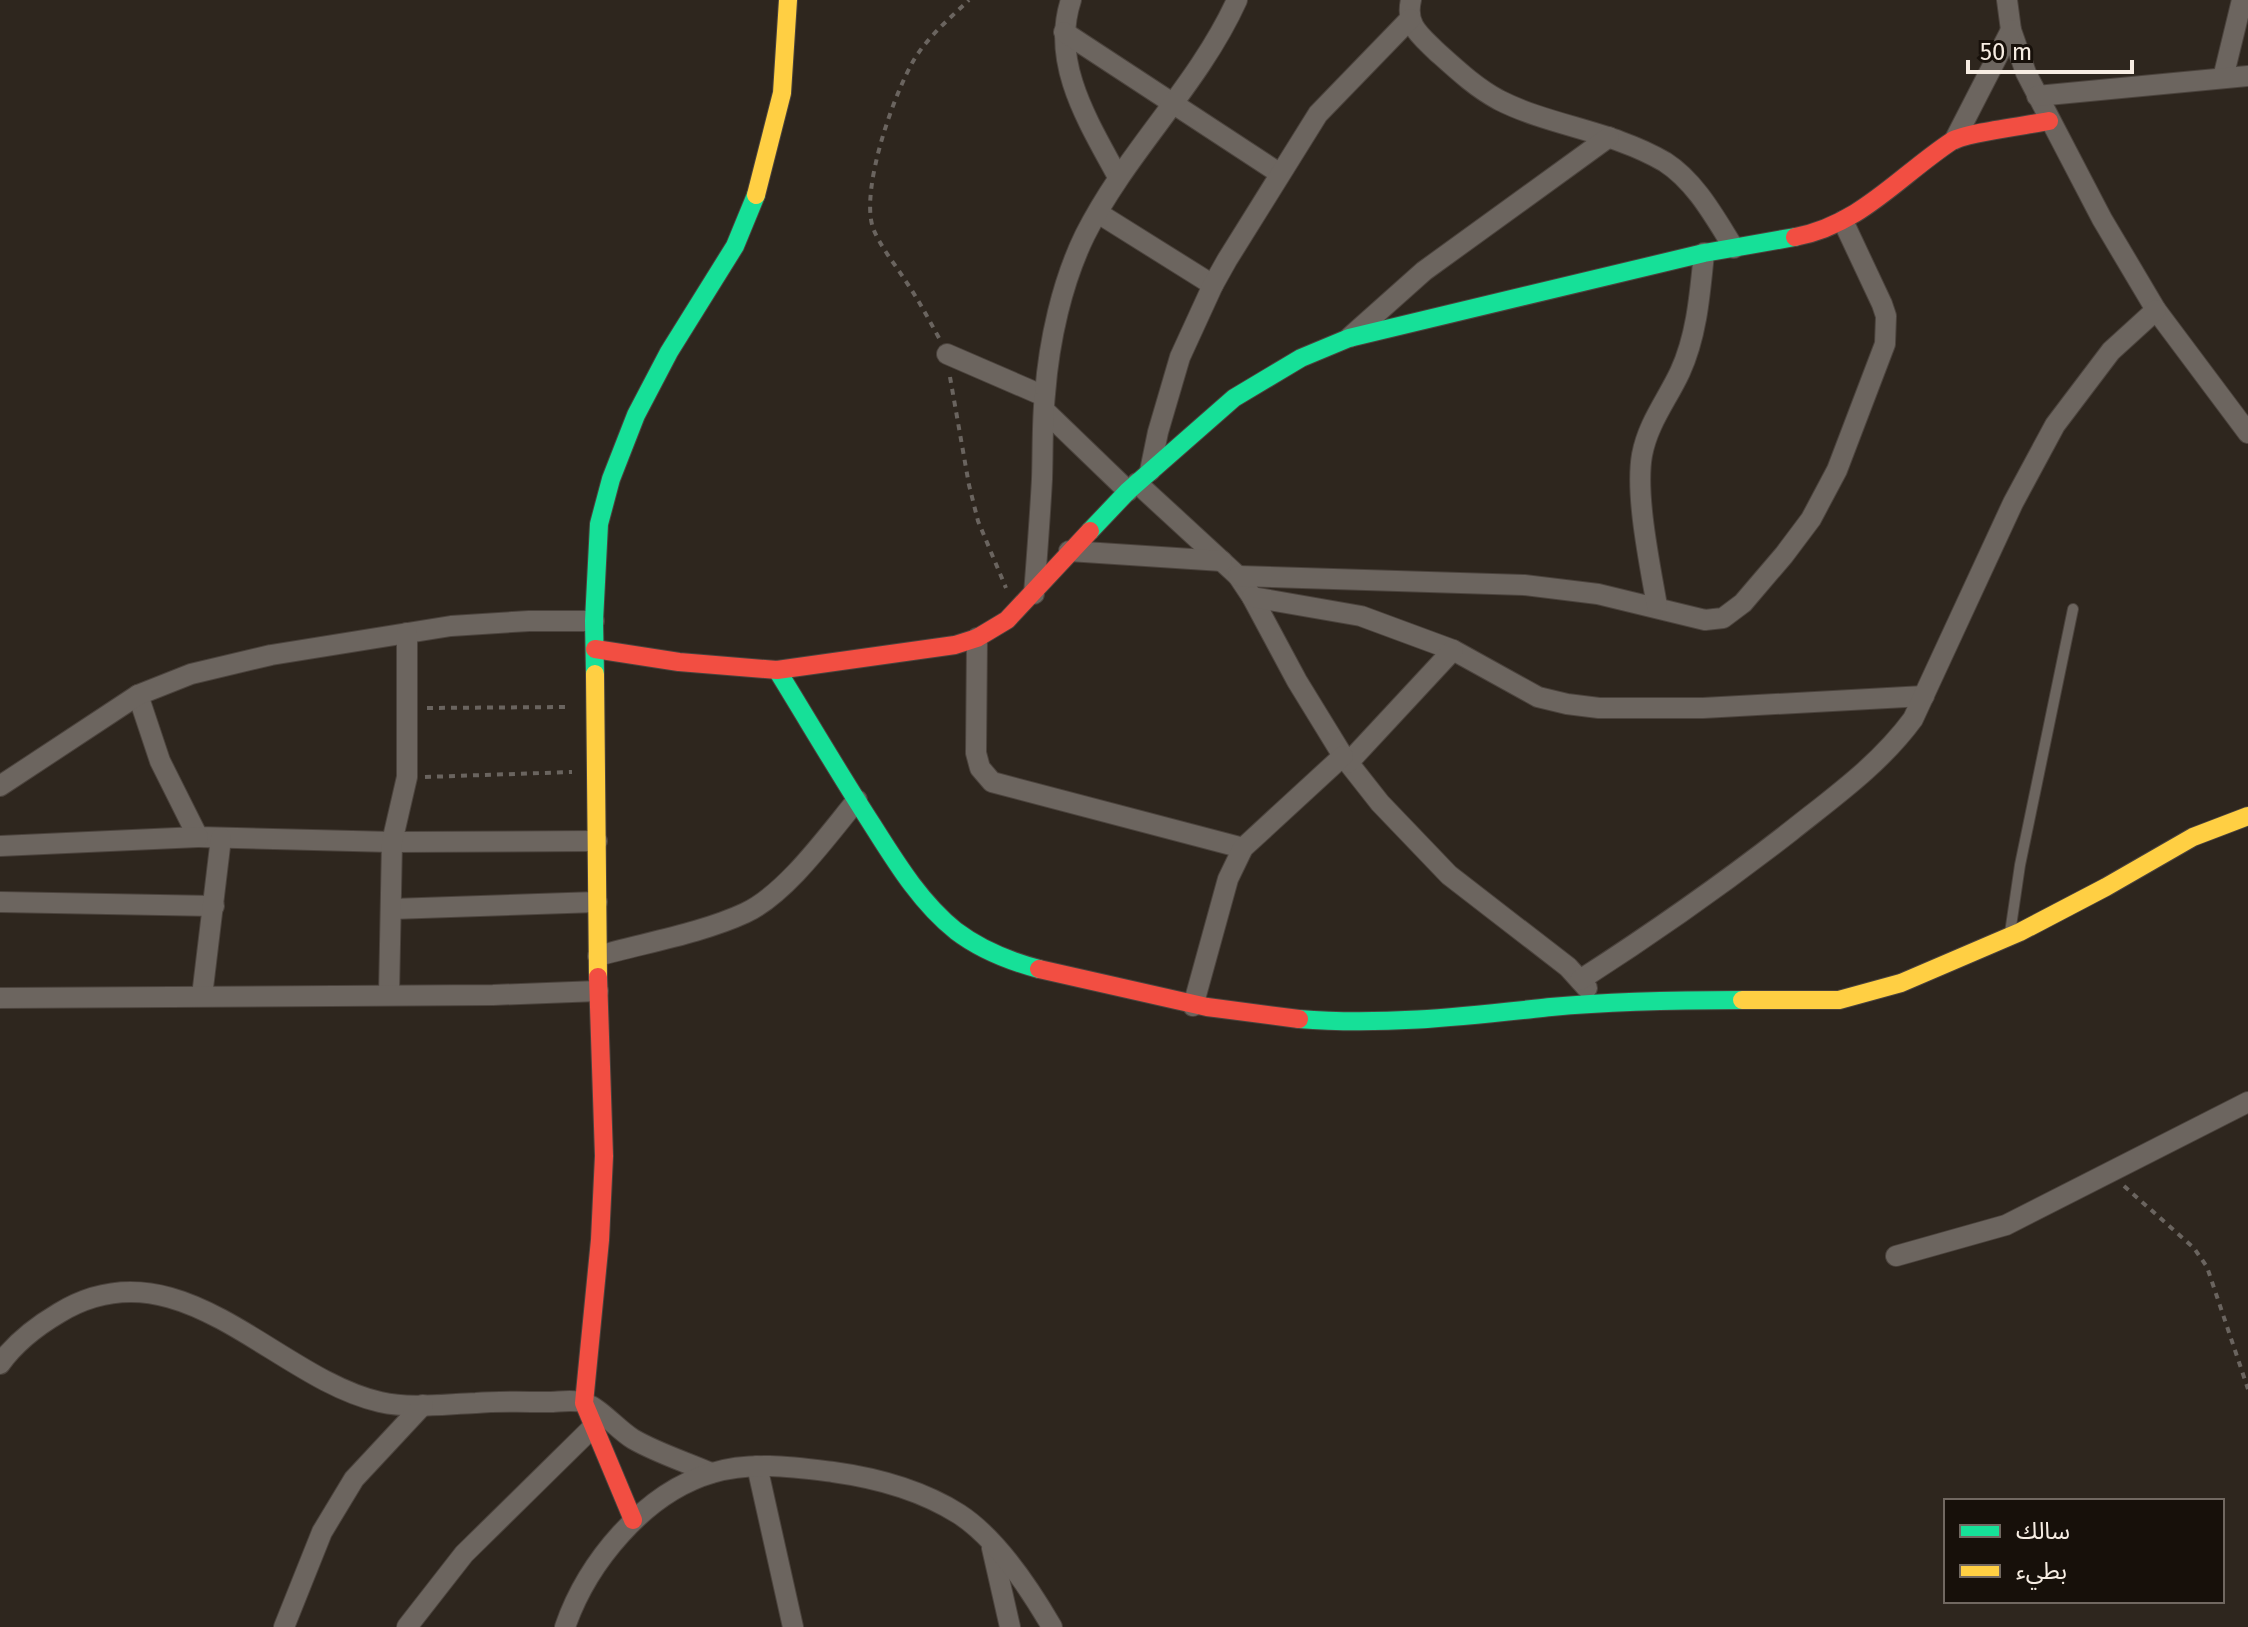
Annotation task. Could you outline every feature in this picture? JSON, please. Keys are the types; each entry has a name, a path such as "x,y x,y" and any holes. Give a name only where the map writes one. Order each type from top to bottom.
{"street":[{"path":"633,1520 584,1403 600,1240 604,1156 598,991 594,621 599,524 624,442 669,352 735,246 760,186 782,93 788,0"},
{"path":"1071,0 1064,32 1065,59 1085,114 1118,177"},
{"path":"1034,594 1044,403 1049,359 1068,279 1085,236 1118,177 1174,104 1218,39 1237,0"},
{"path":"2007,0 2011,30 2026,73 2102,219 2156,310 2248,433"},
{"path":"2223,78 2242,0"},
{"path":"1410,10 1413,28 1460,73 1501,101 1646,152 1682,175 1734,248"},
{"path":"1138,482 1158,432 1180,357 1213,285 1318,114 1410,10"},
{"path":"595,649 679,662 777,670 955,645 977,638 1016,612 1069,551 1138,482 1234,398 1301,358 1349,338 1704,253 1803,235 1843,221 1879,199 1955,139 2011,30"},
{"path":"1064,32 1279,173"},
{"path":"2037,96 2248,76"},
{"path":"1955,139 2049,121"},
{"path":"1349,338 1390,298 1424,271 1609,137"},
{"path":"1098,213 1213,285"},
{"path":"1238,576 1524,585 1586,592 1712,620 1723,618 1737,608 1811,519 1837,470 1881,358 1887,328 1882,304 1843,221"},
{"path":"1657,606 1646,541 1640,469 1656,412 1681,371 1688,349 1698,306 1704,253"},
{"path":"1580,980 1691,907 1876,763 1913,719 2013,503 2055,425 2111,351 2156,310"},
{"path":"947,354 1044,403 1138,482 1238,576 1346,760 1380,803 1449,875 1552,955 1580,980 1599,1004"},
{"path":"1069,551 1222,561"},
{"path":"1252,597 1361,616 1453,650 1538,697 1567,704 1599,708 1703,708 1924,696"},
{"path":"0,786 138,695 209,669 271,655 407,633 497,622 594,621"},
{"path":"389,995 392,842 407,777 407,633"},
{"path":"977,638 976,753 980,768 992,782 1243,848"},
{"path":"1193,1006 1228,879 1243,848 1346,760 1453,650"},
{"path":"777,670 918,892 936,913 971,941 1021,964 1193,1006 1286,1017 1396,1023 1599,1004 1746,1000 1816,1002 1852,998 1926,975 2009,938 2202,832 2248,816"},
{"path":"138,695 160,761 198,837"},
{"path":"598,956 746,912 776,890 812,854 857,800"},
{"path":"0,846 198,837 392,842 597,841"},
{"path":"202,996 221,838"},
{"path":"0,902 214,906"},
{"path":"392,909 597,902"},
{"path":"0,998 598,991"},
{"path":"1896,1256 2006,1225 2248,1102"},
{"path":"0,1364 23,1338 70,1306 102,1295 152,1294 187,1303 210,1314 341,1390 383,1403 584,1403 633,1439 711,1473"},
{"path":"284,1627 322,1532 354,1479 423,1405"},
{"path":"407,1627 464,1554 593,1427"},
{"path":"757,1466 793,1627"},
{"path":"565,1627 590,1572 633,1520 680,1487 711,1473 757,1466 844,1474 913,1491 962,1516 992,1544 1023,1582 1052,1627"},
{"path":"992,1544 1010,1627"}],"lane":[{"path":"2009,938 2020,865 2073,609"}],"path":[{"path":"969,0 938,30 916,58 889,118 870,197 872,224 947,354 966,471 978,521 1016,612"},
{"path":"409,708 595,706"},
{"path":"407,777 596,771"},
{"path":"2110,1174 2201,1257 2248,1389"}],"traffic: fast":[{"path":"595,674 594,621 599,524 611,479 636,415 669,352 735,246 756,195"},
{"path":"1090,531 1128,491 1234,398 1301,358 1349,338 1704,253 1795,237"},
{"path":"777,670 891,854 932,908 975,944 1039,969"},
{"path":"1299,1019 1394,1021 1598,1003 1742,1000"}],"traffic: slow":[{"path":"756,195 782,93 788,0"},
{"path":"595,674 598,977"},
{"path":"1742,1000 1839,1000 1901,983 2020,932 2193,837 2248,816"}],"traffic: jam":[{"path":"1795,237 1818,231 1859,211 1952,141 1983,132 2049,121"},
{"path":"595,649 679,662 777,670 955,645 977,638 1007,620 1090,531"},
{"path":"1039,969 1207,1007 1299,1019"},
{"path":"598,977 604,1156 600,1240 584,1403 633,1520"}]}
